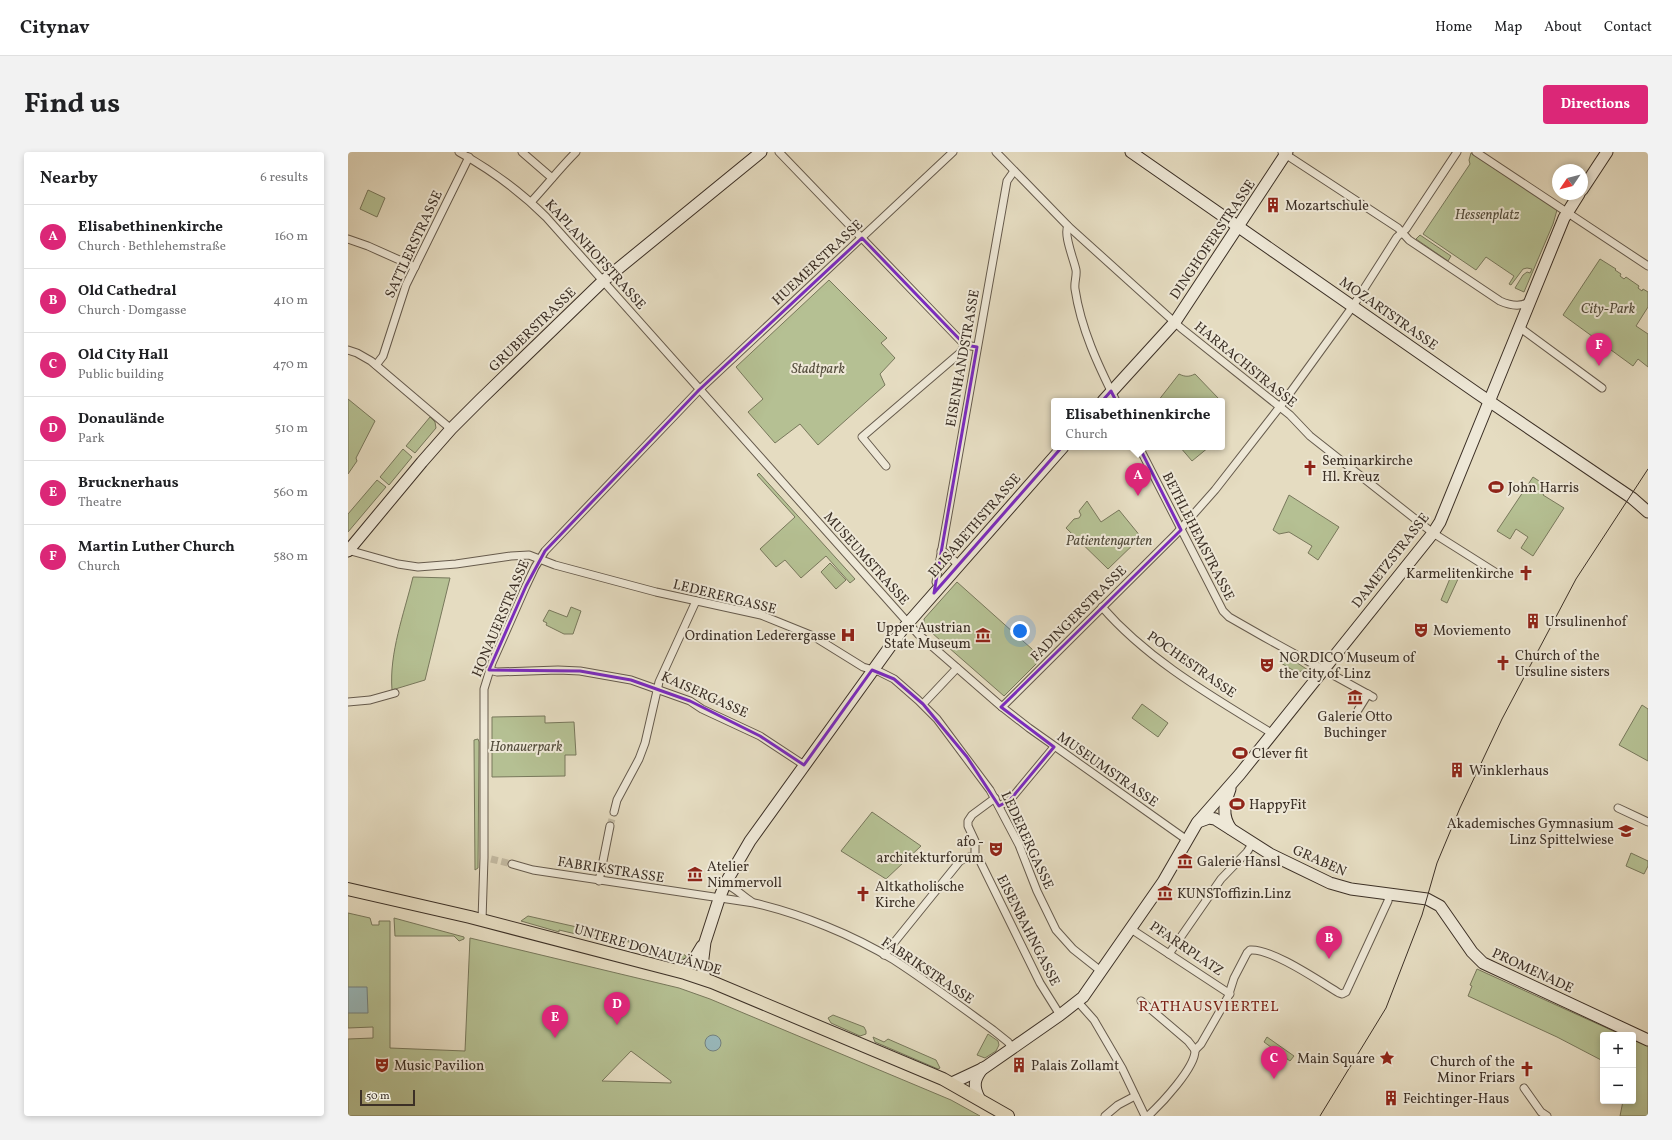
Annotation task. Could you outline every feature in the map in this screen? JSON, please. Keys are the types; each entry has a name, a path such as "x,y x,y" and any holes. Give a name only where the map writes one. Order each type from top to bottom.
{"main road":[{"name":"GRUBERSTRASSE","path":"348,550 450,429 603,281 761,152"},
{"name":"MOZARTSTRASSE","path":"1132,152 1488,401 1631,498 1648,512"},
{"path":"1588,181 1607,152"},
{"name":"DINGHOFERSTRASSE","path":"1175,322 1239,227 1285,153"},
{"name":"DAMETZSTRASSE","path":"1232,784 1433,533 1440,522 1529,302 1568,213 1576,200"},
{"path":"1114,396 1175,322"},
{"name":"ELISABETHSTRASSE","path":"908,623 1060,450"},
{"path":"705,979 702,966 705,942 725,884 750,841 872,670 908,623"},
{"path":"1131,929 1163,882 1197,823 1232,784"},
{"path":"1231,830 1225,816 1224,809 1225,801 1232,784"},
{"name":"GRABEN","path":"1197,823 1208,818 1215,819 1252,844 1336,885 1351,889 1428,899"},
{"name":"UNTERE DONAULÄNDE","path":"350,888 482,920 676,970 705,979 896,1058 952,1083 1008,1116"},
{"name":"PROMENADE","path":"1428,899 1440,906 1472,952 1483,963 1648,1040"},
{"name":"PFARRPLATZ","path":"952,1083 984,1068 1078,1002 1088,992 1131,929"},
{"path":"676,970 685,966 694,959 705,942"},
{"path":"979,1098 975,1090 975,1079 984,1068"}],"street":[{"name":"KAPLANHOFSTRASSE","path":"459,152 496,174 531,202 699,390"},
{"path":"522,152 552,178"},
{"path":"531,202 576,152"},
{"path":"779,152 965,345 977,347"},
{"name":"HUEMERSTRASSE","path":"699,390 953,152"},
{"name":"HARRACHSTRASSE","path":"996,152 1068,226 1175,322 1280,407 1310,436 1433,533 1498,574"},
{"path":"1402,232 1406,229 1457,152"},
{"path":"1476,152 1648,266"},
{"path":"1285,153 1398,228 1409,240 1500,301 1517,306 1521,306 1529,302"},
{"name":"SATTLERSTRASSE","path":"376,365 383,356 402,297 415,267 469,157"},
{"name":"EISENHANDSTRASSE","path":"939,588 936,582 977,347 1007,181 1014,171"},
{"path":"1068,226 1067,233 1076,271 1075,288 1086,334 1095,358 1114,396"},
{"name":"FADINGERSTRASSE","path":"1002,707 1181,530 1215,490 1280,407 1353,306 1397,237 1402,232"},
{"path":"348,239 368,246 415,267"},
{"path":"1519,327 1602,388"},
{"path":"886,466 862,438 960,353 965,345"},
{"path":"348,350 364,356 376,365 450,429"},
{"name":"HONAUERSTRASSE","path":"482,920 487,859 483,694 489,670 540,558 699,390"},
{"name":"MUSEUMSTRASSE","path":"699,390 908,623 1002,707 1054,747 1187,840"},
{"name":"BETHLEHEMSTRASSE","path":"1141,450 1223,611 1258,634 1370,695 1358,710"},
{"name":"LEDERERGASSE","path":"348,550 398,564 418,567 450,565 511,556 529,555 643,589 761,615 816,638 863,668 894,679 923,704 963,752 995,798 1019,845 1056,930 1070,946 1102,972"},
{"path":"941,551 959,565"},
{"path":"614,812 617,800 645,743 660,682 696,601"},
{"name":"POCHESTRASSE","path":"1102,607 1128,633 1170,668 1273,734"},
{"path":"923,704 957,668"},
{"name":"KAISERGASSE","path":"489,670 497,672 558,670 631,680 690,701 702,709 760,736 804,765"},
{"path":"348,702 370,700 395,693"},
{"path":"999,806 1010,800 1054,747"},
{"path":"884,954 960,861 969,857 975,857 975,842 968,826 968,821 972,815 995,798"},
{"path":"1618,808 1648,822"},
{"path":"599,880 610,826"},
{"path":"1169,954 1221,879 1247,852 1252,844"},
{"name":"EISENBAHNGASSE","path":"975,857 980,861 1040,983 1060,1015"},
{"name":"FABRIKSTRASSE","path":"512,864 533,870 719,899 754,903 826,926 884,954 993,1030 1008,1042 1012,1048"},
{"name":"FABRIKSTRASSE","path":"725,884 732,887 754,903"},
{"name":"PFARRPLATZ","path":"1148,1116 1166,1099 1190,1065 1196,1050 1230,994 1234,978 1246,953 1250,950 1255,950 1280,959 1339,993 1344,993 1348,990 1388,902 1389,894"},
{"name":"PFARRPLATZ","path":"1131,929 1230,994"},
{"path":"1142,1001 1188,1041 1196,1050"},
{"path":"1078,1002 1094,1020 1122,1068 1145,1116"},
{"path":"1524,1088 1541,1112 1546,1116"},
{"path":"1105,1116 1118,1105 1135,1096"}],"highlighted area":[{"path":"862,238 965,345 977,347 934,593 1111,391 1181,530 1001,707 1054,747 1010,800 999,806 967,757 923,704 894,679 872,670 804,765 760,736 690,701 631,680 580,671 489,670 526,586 545,551 699,390"}],"green space":[{"name":"Hessenplatz","path":"1471,153 1557,210 1553,224 1524,292 1515,288 1523,275 1527,272 1530,273 1532,269 1523,269 1511,285 1509,284 1514,276 1486,257 1476,270 1423,234 1470,164 1469,160"},
{"path":"368,190 385,198 377,217 360,209"},
{"path":"1420,235 1451,256 1448,261 1416,239"},
{"name":"City-Park","path":"1600,259 1616,269 1615,270 1621,274 1620,276 1624,279 1626,277 1639,286 1638,288 1642,291 1643,289 1648,292 1648,307 1636,326 1648,334 1648,367 1638,359 1633,366 1563,315"},
{"name":"Stadtpark","path":"829,280 887,338 881,343 895,358 880,374 885,385 818,445 800,424 775,443 748,412 763,399 736,367"},
{"path":"1179,374 1183,376 1191,376 1195,374 1218,398 1160,398"},
{"path":"348,399 375,421 356,458 357,461 348,474"},
{"path":"430,417 435,422 436,428 415,453 406,446"},
{"path":"403,449 412,457 389,485 380,477"},
{"path":"1183,450 1205,450 1192,461"},
{"path":"759,473 855,579 850,583 826,556 801,578 785,560 776,567 760,549 795,517 757,475"},
{"path":"1533,477 1548,487 1543,495 1564,508 1533,556 1521,548 1528,537 1516,529 1510,539 1497,531"},
{"path":"377,480 386,487 348,532 348,514"},
{"path":"1289,495 1339,527 1318,560 1308,553 1312,546 1289,532 1279,534 1273,530"},
{"name":"Patientengarten","path":"1087,501 1101,522 1119,510 1141,537 1108,569 1066,528 1074,519 1079,518 1081,515 1079,511"},
{"path":"830,563 846,580 836,589 821,572"},
{"path":"1451,576 1458,579 1447,603 1441,600"},
{"path":"413,577 450,578 425,680 392,690 395,648"},
{"path":"957,582 1042,658 1004,696 924,626 924,619"},
{"path":"571,607 581,611 573,634 564,634 546,625 547,623 543,621 549,610 567,617"},
{"path":"1285,655 1308,670 1296,672 1281,663"},
{"path":"1142,704 1168,723 1158,737 1132,718"},
{"path":"1642,705 1648,709 1648,761 1619,745"},
{"name":"Honauerpark","path":"545,716 545,723 574,722 576,755 565,755 565,776 492,777 492,717"},
{"path":"478,739 478,868 475,870 474,740"},
{"path":"872,812 921,846 886,879 841,851"},
{"path":"1631,853 1648,861 1648,866 1644,874 1626,866"},
{"path":"348,913 370,918 372,925 379,925 379,921 390,921 390,1048 465,1051 470,938 679,988 710,999 951,1100 980,1116 348,1116 348,1039 373,1038 373,1027 348,1028","holes":["631,1051 671,1081 671,1083 602,1081"]},
{"path":"528,916 590,930 595,937 593,938 559,930 559,932 521,921"},
{"path":"394,918 464,937 464,939 459,941 454,936 395,936"},
{"path":"607,935 685,955 688,960 679,963 675,962 676,955"},
{"path":"1477,969 1615,1032 1600,1032 1600,1059 1557,1037 1468,996 1472,986 1470,985"},
{"path":"833,1015 864,1027 866,1034 860,1036 831,1023 828,1018"},
{"path":"988,1034 998,1041 999,1045 996,1051 985,1058 977,1055"},
{"path":"873,1037 884,1042 888,1039 936,1060 940,1068 938,1069 875,1042"},
{"path":"1267,1037 1294,1056 1290,1061 1264,1042"},
{"path":"1636,1041 1648,1045 1648,1116 1620,1116 1622,1104 1636,1104"}],"water":[{"path":"348,987 367,987 368,1013 348,1013"},
{"path":"713,1035 719,1037 721,1043 719,1049 713,1051 707,1049 705,1043 707,1037"}],"tunnel":[{"path":"610,826 614,812"},
{"path":"491,859 512,864"}],"tram line":[{"path":"1320,1116 1386,1008 1422,915 1437,863 1460,808 1502,719 1576,579 1648,469"}],"place":[{"name":"Mozartschule","path":"1273,205"},
{"name":"Martin Luther Church","path":"1599,366"},
{"name":"Seminarkirche Hl. Kreuz","path":"1310,468"},
{"name":"John Harris","path":"1496,487"},
{"name":"Elisabethinenkirche","path":"1138,496"},
{"name":"Karmelitenkirche","path":"1526,573"},
{"name":"Ursulinenhof","path":"1533,621"},
{"name":"Moviemento","path":"1421,630"},
{"name":"Ordination Lederergasse","path":"848,635"},
{"name":"Upper Austrian State Museum","path":"983,635"},
{"name":"Church of the Ursuline sisters","path":"1503,663"},
{"name":"NORDICO Museum of the city of Linz","path":"1267,665"},
{"name":"Galerie Otto Buchinger","path":"1355,697"},
{"name":"Clever fit","path":"1240,753"},
{"name":"Winklerhaus","path":"1457,770"},
{"name":"HappyFit","path":"1237,804"},
{"name":"Akademisches Gymnasium Linz Spittelwiese","path":"1626,831"},
{"name":"afo - architekturforum","path":"996,849"},
{"name":"Galerie Hansl","path":"1185,861"},
{"name":"Atelier Nimmervoll","path":"695,874"},
{"name":"KUNSToffizin.Linz","path":"1165,893"},
{"name":"Altkatholische Kirche","path":"863,894"},
{"name":"Old Cathedral","path":"1329,959"},
{"name":"Donaulände","path":"617,1025"},
{"name":"Brucknerhaus","path":"555,1038"},
{"name":"Main Square","path":"1387,1058"},
{"name":"Music Pavilion","path":"382,1065"},
{"name":"Palais Zollamt","path":"1019,1065"},
{"name":"Church of the Minor Friars","path":"1527,1069"},
{"name":"Old City Hall","path":"1274,1079"},
{"name":"Feichtinger-Haus","path":"1391,1098"}],"district":[{"name":"RATHAUSVIERTEL","path":"1209,1006"}]}
